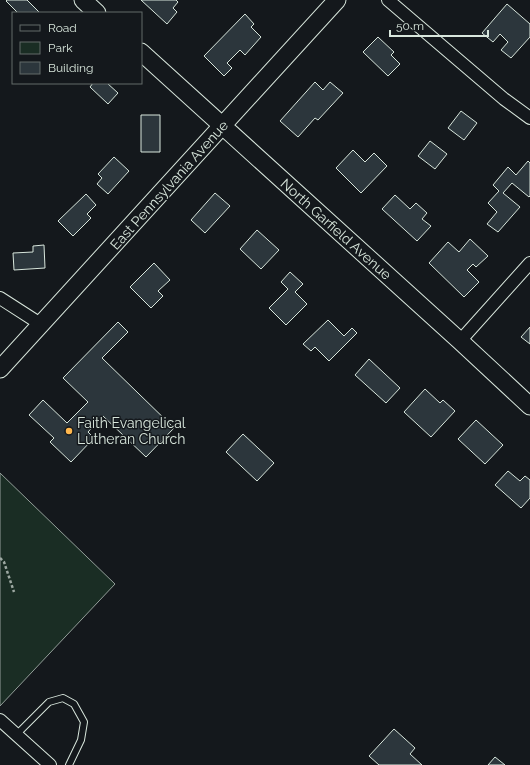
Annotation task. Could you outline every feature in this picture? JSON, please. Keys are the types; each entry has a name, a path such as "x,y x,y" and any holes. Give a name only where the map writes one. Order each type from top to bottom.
{"street":[{"path":"83,0 97,12"},
{"name":"East Pennsylvania Avenue","path":"0,370 337,0"},
{"path":"388,0 504,99 530,118"},
{"name":"North Garfield Avenue","path":"142,53 530,406"},
{"path":"460,341 530,263"},
{"path":"0,298 42,325"},
{"path":"0,720 50,765"}],"lane":[{"path":"16,735 49,702 63,698 74,704 84,722 81,740 69,765"}],"path":[{"path":"0,558 4,562 14,592"}],"green space":[{"path":"0,473 115,584 0,706"}],"building":[{"path":"27,0 39,12 17,12 6,1"},
{"path":"141,0 176,0 178,2 173,8 177,12 167,24"},
{"path":"507,4 530,24 530,37 511,58 501,50 508,42 500,34 493,42 482,33"},
{"path":"245,14 254,24 251,27 261,37 245,55 240,50 227,63 232,68 224,76 204,56"},
{"path":"378,37 394,52 391,55 400,64 388,76 363,52"},
{"path":"315,82 323,90 330,82 343,93 318,120 315,118 298,137 280,121"},
{"path":"92,84 108,84 118,93 108,104 90,87"},
{"path":"461,111 477,123 464,140 448,128"},
{"path":"141,115 160,115 160,152 141,152"},
{"path":"430,141 447,154 435,169 418,156"},
{"path":"353,150 365,162 374,153 387,166 361,193 336,168"},
{"path":"114,157 129,171 108,194 97,184 102,178 98,174"},
{"path":"528,161 530,163 530,196 529,197 512,183 503,193 520,207 498,232 487,224 497,212 488,203 499,191 493,185 508,167 516,175"},
{"path":"215,193 230,206 205,233 191,220"},
{"path":"86,194 96,205 87,214 91,218 73,236 58,221"},
{"path":"395,195 410,209 416,203 427,213 422,219 431,226 417,241 382,209"},
{"path":"257,230 279,250 261,269 240,249"},
{"path":"470,239 488,256 476,267 473,264 467,270 479,282 464,297 429,263 448,242 459,252"},
{"path":"44,245 45,268 14,270 13,253 33,252 33,246"},
{"path":"154,263 170,280 158,291 163,296 151,308 130,287"},
{"path":"290,272 303,284 295,292 307,304 286,325 269,308 288,289 281,282"},
{"path":"328,320 344,336 352,328 357,333 329,361 315,347 311,351 303,344"},
{"path":"118,322 128,332 102,358 174,428 146,457 103,416 88,432 94,438 71,462 50,442 54,438 29,415 43,400 67,423 88,402 63,378"},
{"path":"530,327 530,344 521,337"},
{"path":"369,359 400,388 386,403 355,375"},
{"path":"425,389 440,403 443,400 455,411 431,437 404,412"},
{"path":"476,420 503,445 485,464 458,439"},
{"path":"243,434 274,463 257,481 226,452"},
{"path":"508,471 520,481 525,476 530,480 530,498 521,508 495,485"},
{"path":"394,729 415,748 410,754 422,765 379,765 369,756"},
{"path":"495,757 505,765 488,765"}],"place":[{"name":"Faith Evangelical Lutheran Church","path":"69,431"}]}
